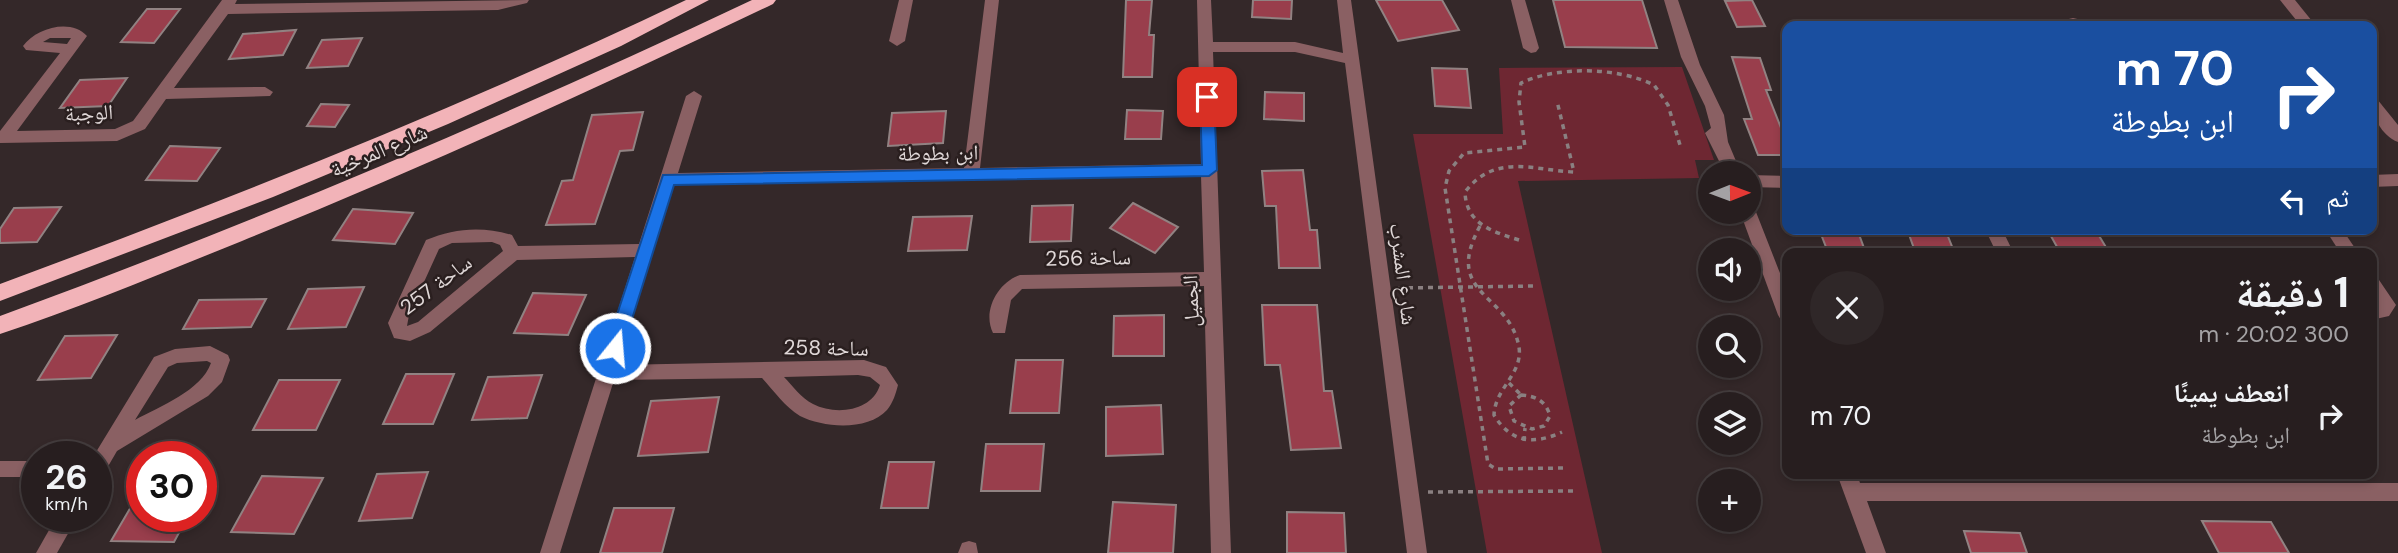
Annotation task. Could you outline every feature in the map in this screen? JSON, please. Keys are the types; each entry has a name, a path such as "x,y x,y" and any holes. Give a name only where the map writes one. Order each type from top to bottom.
{"highway":[{"name":"شارع المرخية","path":"0,293 345,161 528,83 700,0"},
{"name":"شارع المرخية","path":"0,325 155,267 375,178 589,85 767,0"}],"street":[{"path":"227,4 498,5 522,0"},
{"path":"897,41 906,0"},
{"path":"971,175 992,0"},
{"name":"الجميل","path":"1204,0 1221,553"},
{"name":"شارع المشرب","path":"1344,0 1417,553"},
{"path":"1518,0 1531,48"},
{"path":"1671,0 1696,74 1695,85 1712,131 1728,161"},
{"path":"2287,0 2305,21"},
{"name":"الوجبة","path":"2,137 117,135 139,125 227,4"},
{"path":"1206,47 1295,47 1353,60"},
{"path":"2,137 71,48"},
{"path":"164,94 265,92"},
{"path":"550,553 694,96"},
{"path":"2377,110 2398,136"},
{"name":"ابن بطوطة","path":"668,179 1209,170"},
{"path":"2377,181 2398,180"},
{"path":"1761,181 1782,182"},
{"path":"1753,224 1782,302"},
{"name":"ساحة 257","path":"492,236 506,240 513,253 424,327 410,334 400,333 397,323 432,245 450,237 492,236"},
{"path":"513,253 646,250"},
{"name":"ساحة 256","path":"999,328 1002,295 1009,287 1020,282 1213,279"},
{"path":"2377,293 2387,309 2377,312"},
{"path":"210,353 220,357 220,366 201,391 110,445 160,362 185,354 210,353"},
{"name":"ساحة 258","path":"607,373 865,368 887,378 889,385 881,404 871,412 856,416 818,415 804,409 766,370"},
{"path":"0,469 21,469"},
{"path":"1876,553 1850,483 2398,492"},
{"path":"46,553 58,532"}],"path":[{"path":"1563,468 1496,469 1488,464 1446,188 1450,167 1463,152 1524,148 1526,142 1519,92 1521,83 1529,76 1616,74 1646,79 1663,96 1680,145"},
{"path":"1519,240 1480,226 1471,216 1464,199 1469,184 1484,172 1521,166 1575,170 1558,101"},
{"path":"1480,226 1468,248 1469,270 1475,287 1515,330 1521,354 1517,372 1497,395 1494,415 1508,434 1524,441 1541,441 1562,432"},
{"path":"1382,288 1534,286"},
{"path":"1509,383 1521,395 1541,400 1549,410 1548,421 1544,426 1525,428 1514,421 1509,411 1511,401 1521,395"},
{"path":"1524,441 1525,428"},
{"path":"1409,492 1575,491"}],"shaded area":[{"path":"1682,67 1714,160 1695,160 1698,178 1518,181 1602,553 1487,553 1413,134 1503,134 1499,68"}],"building":[{"path":"1126,0 1152,0 1149,35 1154,35 1152,77 1123,77"},
{"path":"1253,0 1292,0 1291,19 1252,17"},
{"path":"1376,0 1442,0 1459,30 1398,41"},
{"path":"1553,0 1642,0 1657,48 1565,47"},
{"path":"1752,0 1765,26 1737,27 1725,1"},
{"path":"147,9 180,9 154,43 121,42"},
{"path":"296,30 283,55 229,59 243,34"},
{"path":"362,38 348,66 307,68 322,40"},
{"path":"1732,57 1760,58 1771,90 1766,90 1782,130 1782,155 1758,155 1744,119 1752,119"},
{"path":"1432,68 1467,69 1471,108 1435,106"},
{"path":"127,78 108,106 60,108 80,80"},
{"path":"1265,92 1304,93 1304,121 1264,119"},
{"path":"321,104 349,105 335,127 307,126"},
{"path":"1127,110 1163,111 1161,139 1125,139"},
{"path":"946,111 943,143 888,146 892,113"},
{"path":"643,112 633,150 620,151 595,224 546,225 562,181 573,180 592,115"},
{"path":"170,146 220,148 197,181 146,180"},
{"path":"1303,170 1310,230 1317,230 1320,268 1279,268 1276,206 1265,206 1262,171"},
{"path":"1133,203 1178,227 1155,253 1110,228"},
{"path":"1073,205 1071,241 1030,242 1032,206"},
{"path":"61,207 37,242 0,243 0,229 14,208"},
{"path":"353,209 413,213 395,244 333,240"},
{"path":"972,216 967,250 908,251 913,217"},
{"path":"1821,235 1859,235 1864,248 1826,247"},
{"path":"1909,235 1947,235 1953,248 1914,248"},
{"path":"2050,235 2099,235 2106,248 2058,248"},
{"path":"364,287 346,327 288,329 308,289"},
{"path":"533,293 586,295 568,335 514,333"},
{"path":"266,299 251,327 183,329 199,300"},
{"path":"1262,305 1317,305 1324,391 1332,391 1341,448 1291,450 1280,365 1265,365"},
{"path":"1164,315 1164,356 1113,356 1114,316"},
{"path":"117,335 91,378 38,380 65,336"},
{"path":"1016,360 1063,360 1059,413 1010,413"},
{"path":"406,374 454,374 433,424 383,424"},
{"path":"542,375 527,418 472,420 488,377"},
{"path":"279,380 340,380 316,430 253,430"},
{"path":"719,397 708,452 638,456 651,401"},
{"path":"1161,405 1163,454 1106,456 1106,407"},
{"path":"986,444 1044,444 1040,491 981,491"},
{"path":"889,462 934,462 928,508 881,508"},
{"path":"428,472 412,518 359,521 377,474"},
{"path":"262,476 323,478 294,534 231,532"},
{"path":"1113,502 1176,505 1173,553 1108,553"},
{"path":"614,508 674,508 662,553 600,553"},
{"path":"1287,512 1344,513 1346,553 1287,553"},
{"path":"126,515 126,532 179,532 174,542 111,541"},
{"path":"2202,521 2271,522 2289,553 2219,553"},
{"path":"1964,531 2020,533 2027,553 1971,553"}],"route":[{"path":"615,348 668,179 1209,170 1207,97"}]}
